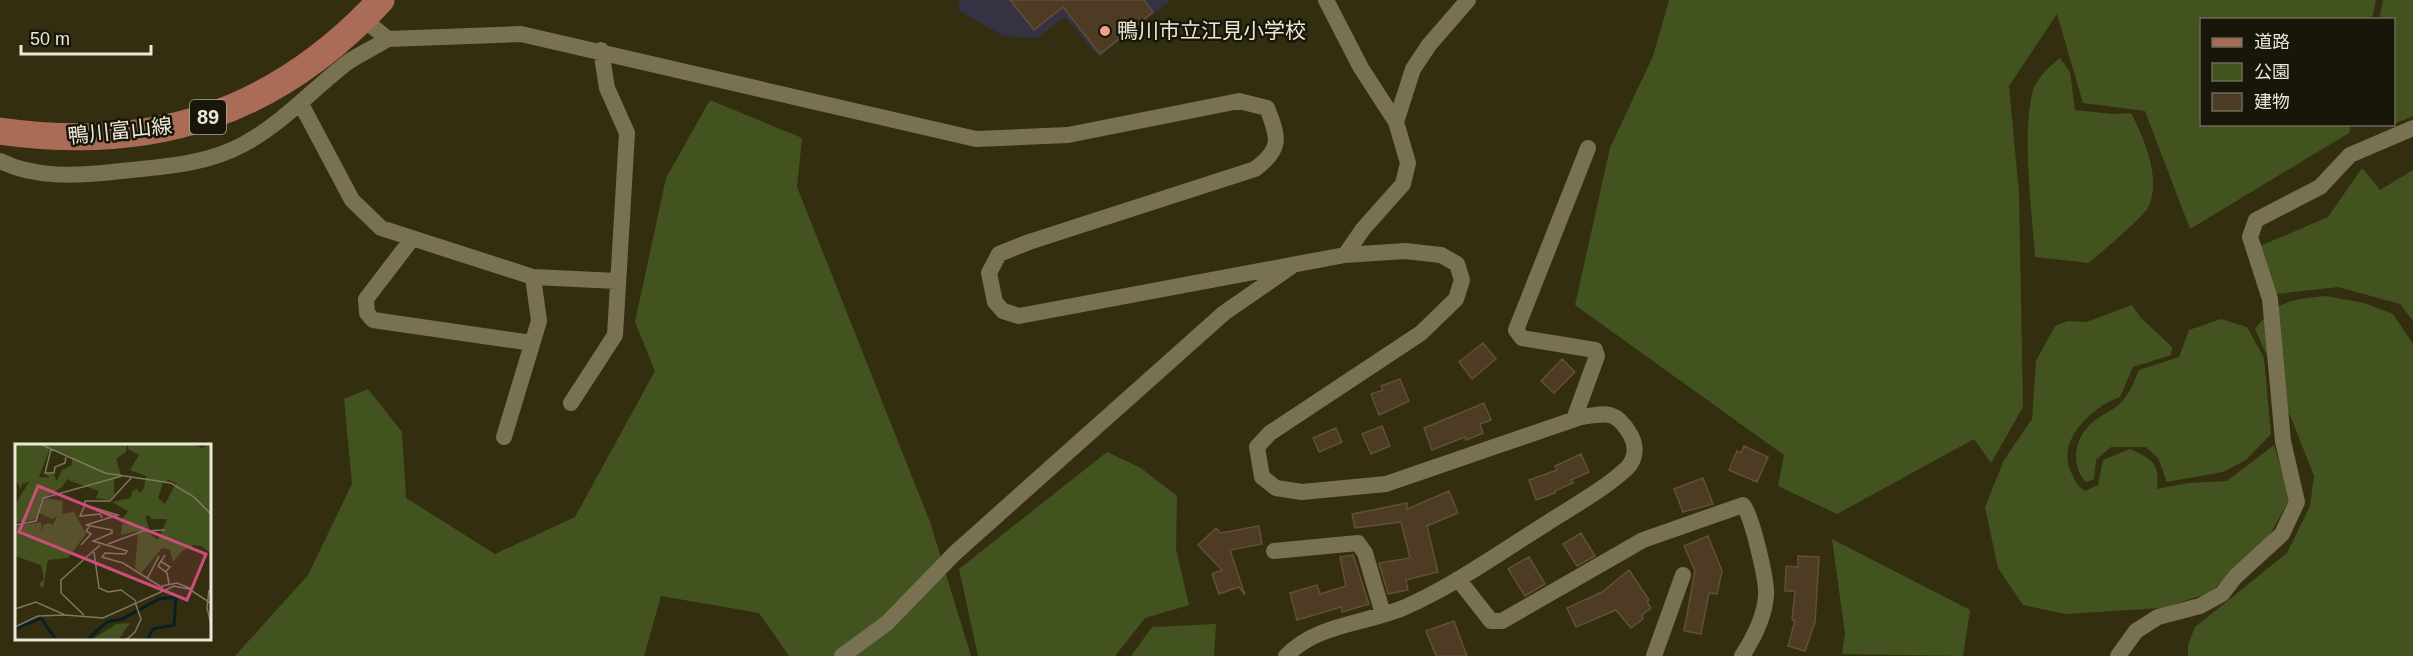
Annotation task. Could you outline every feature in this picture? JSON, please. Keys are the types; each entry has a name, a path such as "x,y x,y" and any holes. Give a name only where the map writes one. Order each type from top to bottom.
{"main road":[{"name":"鴨川富山線","path":"0,131 35,136 89,137 136,133 196,121 261,96 287,81 372,10"}],"street":[{"path":"1326,0 1360,68 1396,122 1408,163 1403,184 1363,229 1345,255"},
{"path":"1396,122 1413,69 1429,45 1468,0"},
{"path":"372,10 388,39"},
{"path":"0,161 14,168 61,175 196,162 244,144 301,104 350,61 388,39 521,34 601,50 859,114 976,139 1068,135 1239,101 1266,108 1275,129 1277,144 1270,158 1255,169 1029,242 999,254 990,273 995,302 1003,310 1019,316 1345,255 1404,251 1440,255 1457,264 1462,279 1456,299 1421,333 1270,433 1257,447 1258,464 1262,477 1276,488 1302,492 1386,483 1574,419 1607,413 1622,420 1633,438 1635,454 1628,467 1578,503 1458,579 1402,608 1314,635 1299,643 1286,656"},
{"path":"571,403 615,335 627,133 607,88 601,50"},
{"path":"301,104 352,200 381,228 533,277 617,281"},
{"path":"2118,656 2136,632 2158,617 2200,606 2222,594 2235,577 2282,534 2297,502 2283,441 2270,299 2250,237 2256,220 2320,187 2350,155 2413,128"},
{"path":"1574,419 1597,356 1595,350 1522,338 1516,330 1588,148"},
{"path":"412,239 366,299 367,313 373,320 532,343"},
{"path":"842,656 887,623 955,553 1224,313 1298,262"},
{"path":"504,437 539,321 533,277"},
{"path":"1458,579 1491,621 1502,621 1643,540 1743,505 1753,523 1766,595 1754,638 1742,656"},
{"path":"1274,551 1359,543 1365,553 1383,614"},
{"path":"1654,656 1683,575"}],"shaded area":[{"name":"鴨川市立江見小学校","path":"958,0 1171,0 1099,57 1065,17 1037,38 1003,36 960,11"}],"green space":[{"path":"1669,0 2376,0 2372,18 2200,18 2200,126 2351,126 2349,133 2190,229 2145,111 2083,103 2057,14 2009,86 2019,193 2023,407 1991,463 1974,439 1837,514 1778,486 1784,455 1575,305 1610,148 1653,56"},
{"path":"2383,0 2413,0 2413,116 2395,124 2395,18 2379,18"},
{"path":"2060,58 2070,72 2075,110 2112,114 2131,113 2146,146 2152,170 2152,195 2146,211 2089,263 2035,257 2028,153 2029,112 2036,83"},
{"path":"710,100 802,138 797,187 930,522 971,656 789,656 759,613 661,596 644,656 235,656 308,575 352,484 344,399 368,389 402,432 406,498 495,554 575,517 655,371 635,322 666,178"},
{"path":"2362,168 2380,190 2413,170 2413,321 2400,304 2338,287 2276,294 2260,246 2328,217"},
{"path":"2325,296 2364,303 2393,314 2413,344 2413,656 2188,656 2188,645 2195,627 2287,553 2310,506 2314,476 2290,415 2273,389 2268,358 2255,329 2270,312 2286,303"},
{"path":"2132,305 2141,318 2172,347 2171,355 2133,367 2120,397 2098,408 2079,426 2068,448 2071,472 2078,485 2085,491 2098,485 2103,460 2130,449 2153,463 2157,473 2157,489 2188,483 2227,481 2274,445 2290,498 2267,540 2210,593 2162,608 2065,614 2023,605 1998,568 1985,507 2004,460 2032,419 2036,361 2055,326 2067,321 2086,322"},
{"path":"2221,319 2247,327 2264,358 2271,434 2246,460 2223,472 2167,482 2158,458 2146,447 2111,447 2096,460 2094,479 2086,482 2077,467 2076,459 2076,450 2082,434 2094,421 2121,402 2131,389 2139,370 2179,357 2189,330"},
{"path":"1107,452 1141,468 1177,496 1176,549 1189,605 1145,618 1115,656 978,656 959,569"},
{"path":"1832,539 1970,610 1963,656 1842,654 1845,634"},
{"path":"1216,624 1214,656 1131,656 1152,627"}],"building":[{"path":"1010,0 1144,0 1153,12 1100,54 1063,7 1034,30"},
{"path":"1483,343 1496,359 1472,379 1459,362"},
{"path":"1562,359 1575,372 1554,393 1541,381"},
{"path":"1400,379 1409,401 1379,415 1371,394 1383,390 1381,386"},
{"path":"1484,403 1491,420 1480,424 1483,433 1466,440 1465,437 1432,450 1424,428"},
{"path":"1382,426 1390,446 1371,454 1362,434"},
{"path":"1336,428 1342,442 1319,452 1313,438"},
{"path":"1744,446 1768,457 1757,482 1729,470 1737,451 1741,453"},
{"path":"1581,454 1589,472 1571,480 1573,483 1555,493 1536,500 1529,480 1557,470 1555,466"},
{"path":"1703,478 1713,504 1683,512 1674,489"},
{"path":"1449,491 1458,513 1427,526 1438,572 1406,580 1408,590 1388,594 1379,563 1410,558 1401,522 1355,528 1352,514 1407,503 1407,509"},
{"path":"1259,526 1262,544 1230,550 1245,595 1239,587 1219,594 1212,574 1222,570 1198,545 1216,528 1221,533"},
{"path":"1581,533 1595,556 1577,566 1563,544"},
{"path":"1708,536 1722,571 1717,594 1709,593 1701,634 1684,631 1695,571 1684,546"},
{"path":"1353,555 1369,604 1342,612 1341,607 1297,620 1290,593 1317,585 1320,594 1346,586 1340,557"},
{"path":"1798,556 1819,557 1815,622 1805,651 1788,646 1795,621 1792,620 1795,591 1785,591 1786,566 1798,567"},
{"path":"1529,557 1545,584 1525,596 1508,569"},
{"path":"1629,570 1649,600 1647,602 1651,608 1642,615 1643,619 1631,628 1616,610 1576,627 1567,608 1602,592"},
{"path":"1454,621 1467,656 1436,656 1426,631"}],"place":[{"name":"鴨川市立江見小学校","path":"1105,31"}]}
